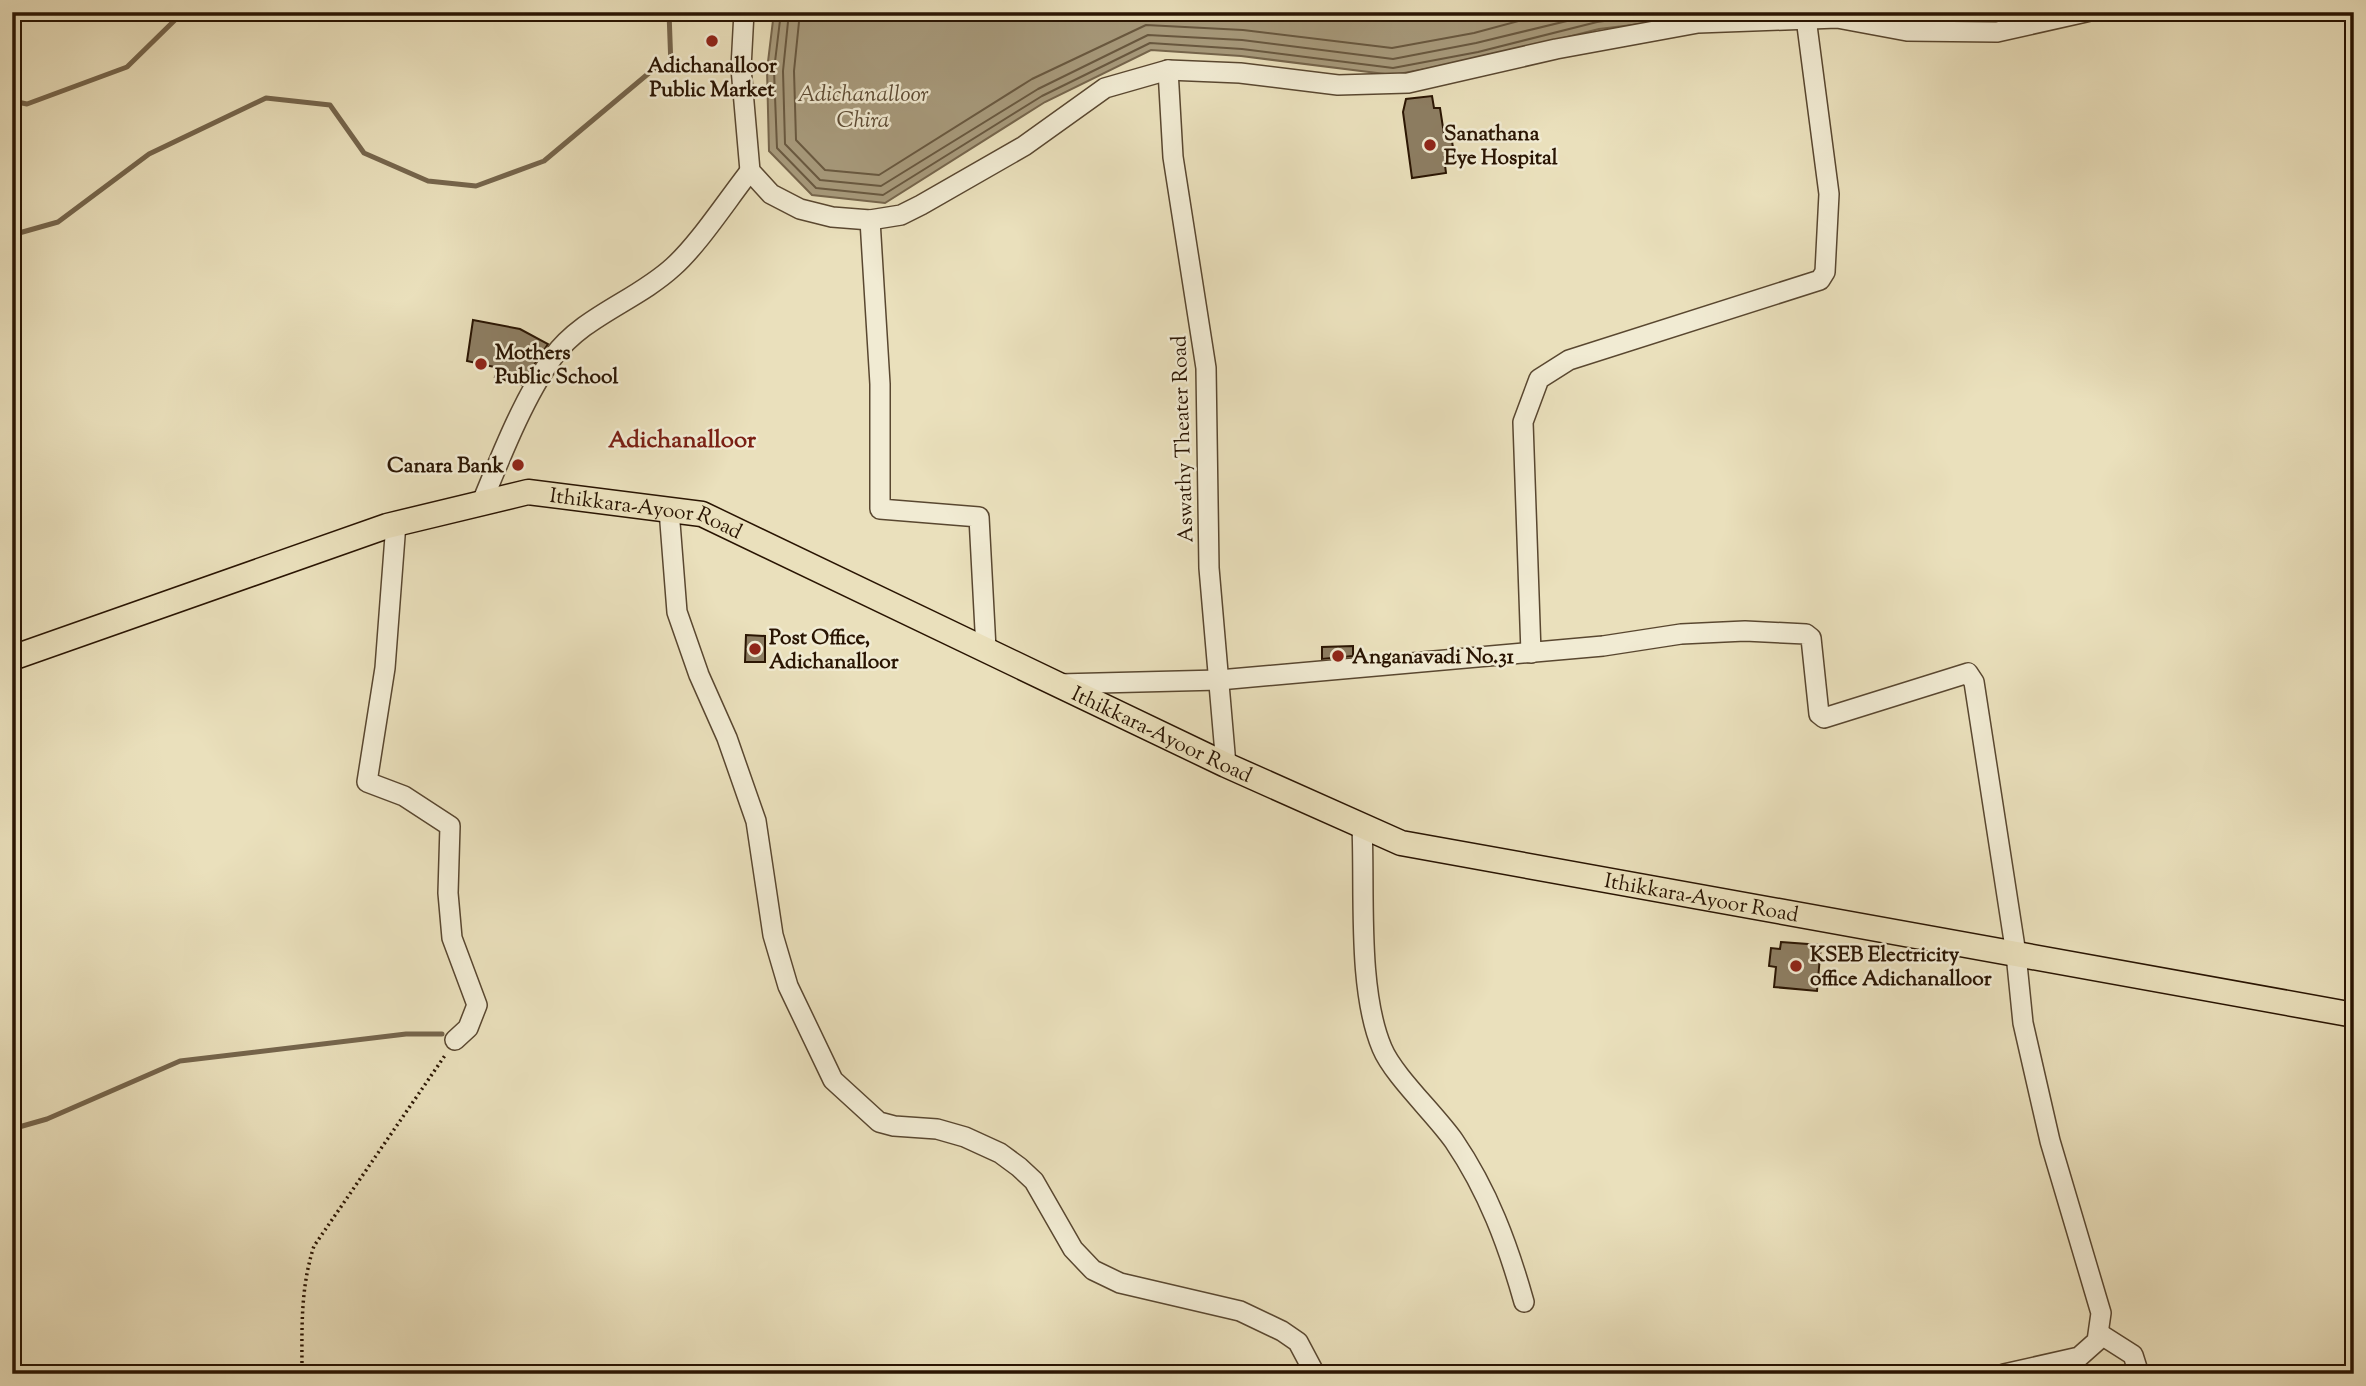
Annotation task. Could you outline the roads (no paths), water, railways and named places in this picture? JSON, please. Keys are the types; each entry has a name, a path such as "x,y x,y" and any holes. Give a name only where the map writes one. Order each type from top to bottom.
{"main road":[{"name":"Ithikkara-Ayoor Road","path":"12,658 396,523 528,492 702,514 1226,765 1401,843 2354,1014"}],"street":[{"path":"744,12 741,68 750,171 771,194 800,209 870,220 901,215 922,205 1024,146 1105,88 1168,70 1240,73 1338,85 1408,83 1556,49 1698,23 1844,15 1907,31 1997,32 2086,12"},
{"path":"1531,653 1523,422 1539,379 1569,359 1786,292 1820,280 1825,272 1828,260 1829,194 1806,18"},
{"name":"Aswathy Theater Road","path":"1168,70 1172,157 1206,368 1209,568 1226,765"},
{"path":"482,502 507,442 553,358 569,340 673,267 750,171"},
{"path":"870,220 880,384 880,509 979,517 986,649"},
{"path":"670,510 677,612 699,675 727,738 756,821 773,935 789,986 833,1080 878,1122 937,1129 965,1137 1000,1153 1034,1181 1073,1248 1093,1270 1119,1283 1240,1311 1282,1331 1298,1342 1315,1374"},
{"path":"396,523 385,668 367,782 404,796 450,826 447,893 452,938 477,1005 468,1028 456,1040"},
{"path":"1058,684 1219,680 1603,646 1681,634 1745,631 1806,634 1811,638 1819,714 1824,718 1968,673 1974,682 2016,954 2023,1023 2050,1141 2101,1313 2097,1341 2079,1357 2004,1374"},
{"path":"1363,826 1366,966 1374,1021 1383,1051 1454,1141 1482,1188 1507,1242 1524,1302"},
{"path":"2100,1334 2133,1355 2139,1374"}],"water":[{"name":"Adichanalloor Chira","path":"774,12 1740,12 1599,29 1480,59 1393,75 1241,56 1151,50 1045,102 885,203 812,195 769,151 767,70"}],"waterway":[{"path":"12,101 27,104 127,67 176,19 209,12"},
{"path":"355,12 463,16 494,12"},
{"path":"12,235 58,222 149,154 266,98 330,105 364,153 428,181 476,186 544,161 655,68 671,67 669,12"},
{"path":"12,1129 47,1119 180,1061 406,1034 442,1034"}],"place":[{"name":"Adichanalloor Public Market","path":"712,41"},
{"name":"Sanathana Eye Hospital","path":"1430,145"},
{"name":"Mothers Public School","path":"481,364"},
{"name":"Canara Bank","path":"518,465"},
{"name":"Post Office, Adichanalloor","path":"755,649"},
{"name":"Anganavadi No.31","path":"1338,656"},
{"name":"KSEB Electricity office Adichanalloor","path":"1796,966"}],"district":[{"name":"Adichanalloor","path":"682,439"}]}
